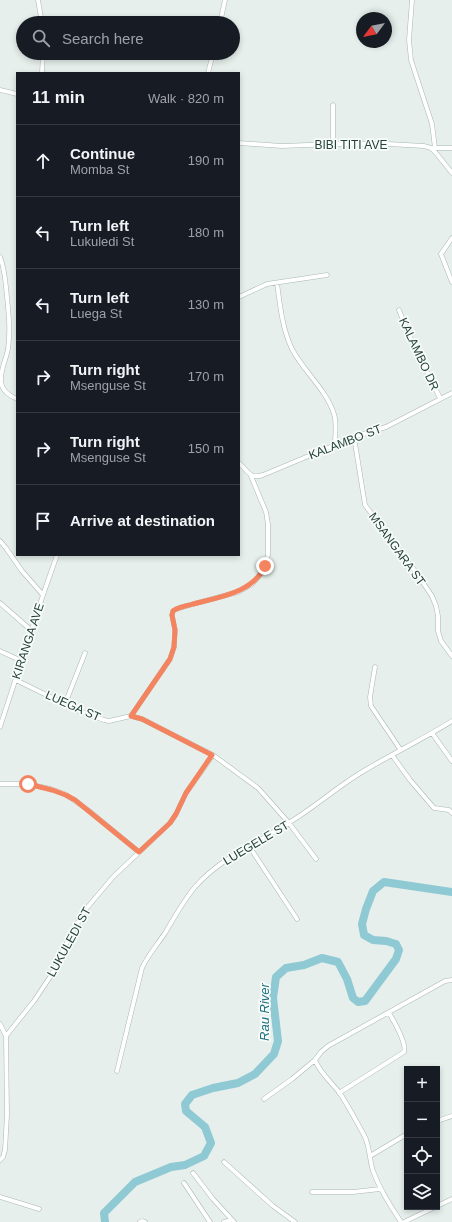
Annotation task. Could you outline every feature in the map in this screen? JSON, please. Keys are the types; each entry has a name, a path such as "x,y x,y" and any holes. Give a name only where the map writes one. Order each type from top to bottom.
{"street":[{"path":"38,0 41,16"},
{"path":"222,16 225,0"},
{"path":"412,0 409,40 411,56 432,124 433,148 452,173"},
{"path":"42,72 43,60"},
{"path":"208,72 211,60"},
{"path":"0,90 16,94"},
{"path":"333,105 333,144"},
{"name":"BIBI TITI AVE","path":"240,143 282,146 388,144 452,148"},
{"path":"452,238 442,254 452,282"},
{"path":"0,257 4,272 10,317 8,349 2,372 1,383 4,390 10,396 16,399"},
{"path":"240,297 262,286 327,275"},
{"path":"277,283 283,325 290,344 321,390 334,415 335,445"},
{"name":"KALAMBO DR","path":"400,310 409,335 440,398"},
{"name":"KALAMBO ST","path":"251,476 255,477 263,475 354,437 386,427 452,392"},
{"name":"MSANGARA ST","path":"354,437 365,505 432,596 438,616 438,631 442,641 452,656"},
{"path":"240,464 251,476 266,512 268,524 268,555 265,566 252,584 238,592 173,611 172,615 175,630 174,647 170,659 131,716 142,719 212,755 258,788 289,823 316,859"},
{"path":"0,541 22,571 43,595"},
{"name":"KIRANGA AVE","path":"0,727 57,556"},
{"path":"0,603 32,631"},
{"path":"0,651 22,661"},
{"path":"65,704 85,653"},
{"path":"375,667 370,698 371,706 400,749"},
{"name":"LUEGA ST","path":"16,680 79,711 104,720 109,721 131,716"},
{"name":"LUEGELE ST","path":"117,1071 142,968 146,959 159,943 195,887 231,857 289,823 361,773 400,749 452,721"},
{"path":"432,733 452,761"},
{"name":"LUKULEDI ST","path":"6,1036 34,1001 52,974 70,934 86,909 113,877 170,823 190,787 212,755"},
{"path":"392,755 410,780 434,808 449,810 452,813"},
{"path":"0,784 28,784 65,794 88,810 139,852"},
{"path":"249,846 296,919"},
{"path":"264,1098 292,1079 315,1060 328,1046 444,981 452,980"},
{"path":"339,1093 404,1052 404,1044 389,1013"},
{"path":"0,1024 6,1036 6,1150 0,1160"},
{"path":"315,1060 325,1077 339,1093 364,1136 368,1145 373,1169 380,1189 405,1222 430,1210"},
{"path":"440,1120 452,1116"},
{"path":"370,1156 404,1136"},
{"path":"224,1162 273,1206 295,1222"},
{"path":"193,1173 213,1200 233,1221"},
{"path":"184,1183 210,1222"},
{"path":"312,1192 353,1192 380,1189"},
{"path":"0,1197 39,1209"},
{"path":"440,1205 452,1199"},
{"path":"224,1222 233,1221"},
{"path":"140,1222 145,1222"}],"waterway":[{"name":"Rau River","path":"105,1222 104,1213 135,1182 171,1167 185,1165 204,1156 211,1143 205,1127 186,1111 185,1104 192,1095 213,1088 238,1083 255,1074 274,1054 278,1041 273,998 276,977 286,968 304,965 322,958 338,962 347,979 353,998 358,1002 365,1001 396,959 399,950 396,944 386,941 373,940 364,935 362,924 373,891 384,882 452,892"}],"route":[{"path":"28,784 51,789 65,794 75,800 139,852 160,833 170,823 186,793 212,755 142,719 131,716 170,659 174,647 175,630 172,615 173,611 238,592 252,584 265,566"}]}
